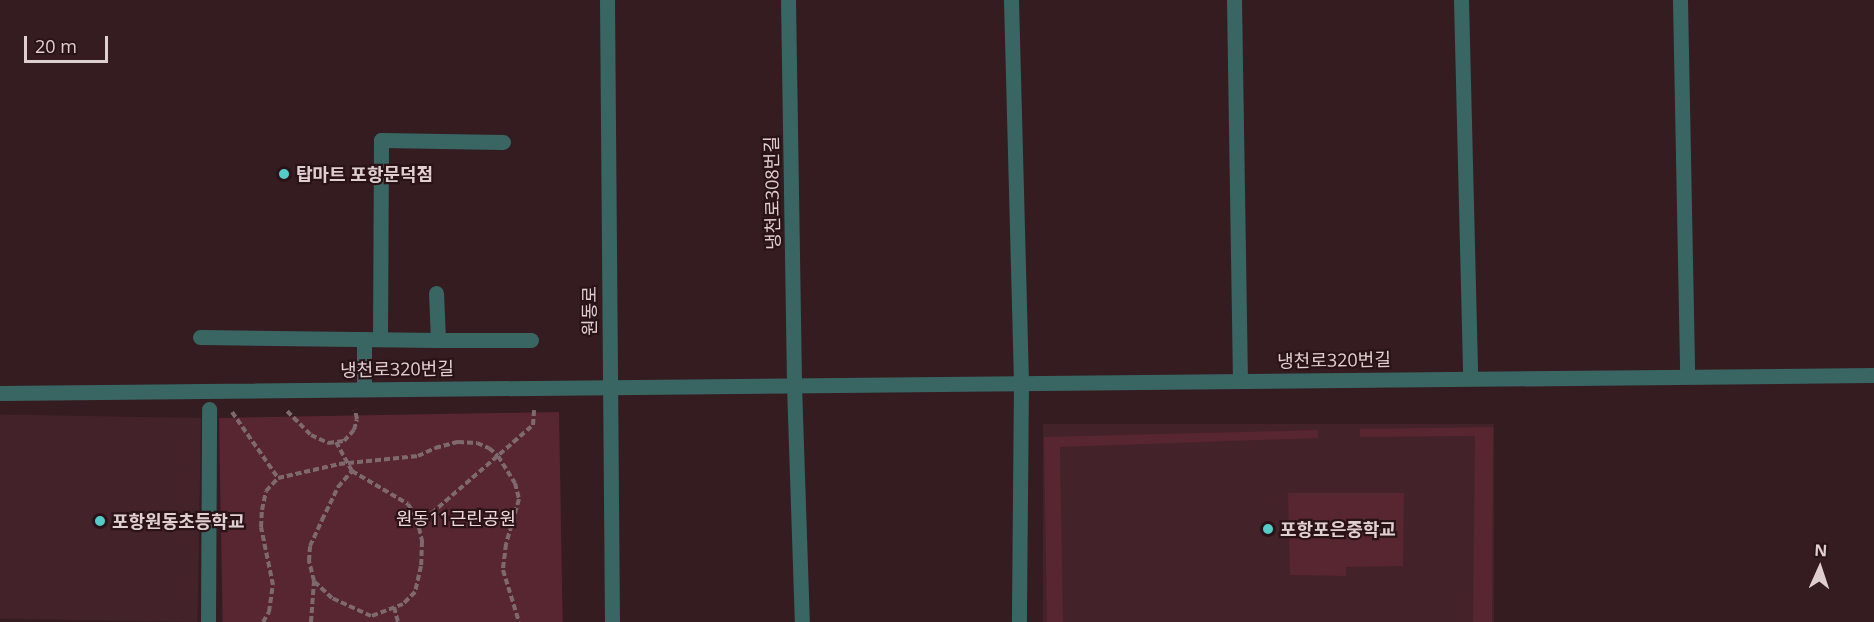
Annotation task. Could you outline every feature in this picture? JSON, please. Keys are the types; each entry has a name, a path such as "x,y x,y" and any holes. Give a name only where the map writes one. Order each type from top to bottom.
{"street":[{"name":"원동로","path":"607,0 612,622"},
{"name":"냉천로308번길","path":"788,0 794,385"},
{"path":"1011,0 1021,382 1019,622"},
{"path":"1234,0 1240,381"},
{"path":"1461,0 1470,378"},
{"path":"1680,0 1687,376"},
{"path":"380,339 381,140 503,142"},
{"path":"436,293 438,340"},
{"path":"200,337 531,340"},
{"path":"364,339 364,389"},
{"name":"냉천로320번길","path":"0,393 1874,375"},
{"path":"794,385 802,622"},
{"path":"208,622 209,410"}],"path":[{"path":"418,525 533,425 534,404"},
{"path":"285,408 311,435 328,442 336,442 344,441 354,430 357,419 354,407"},
{"path":"230,409 278,478"},
{"path":"314,581 332,598 371,616 403,604 415,591 421,566 422,541 418,525 408,504 352,471 336,442"},
{"path":"263,622 269,612 273,585 261,526 262,510 266,491 278,478 347,463 418,456 435,448 458,442 477,443 498,456 515,483 519,499 503,558 503,570 519,622"},
{"path":"311,622 314,581 309,561 310,546 338,487 352,471"},
{"path":"394,607 398,622"}],"shaded area":[{"name":"포항원동초등학교","path":"0,414 201,418 197,622 0,619"},
{"name":"포항포은중학교","path":"1043,424 1494,424 1494,622 1043,622"}],"green space":[{"name":"원동11근린공원","path":"559,412 563,622 223,622 219,418"},
{"path":"1493,427 1492,622 1473,622 1475,436 1360,437 1360,429"},
{"path":"1318,430 1318,438 1060,447 1063,622 1047,622 1044,437"},
{"path":"1288,493 1404,493 1403,566 1346,567 1346,576 1290,575"}],"place":[{"name":"탑마트 포항문덕점","path":"284,174"},
{"name":"포항원동초등학교","path":"100,521"},
{"name":"포항포은중학교","path":"1268,529"}]}
